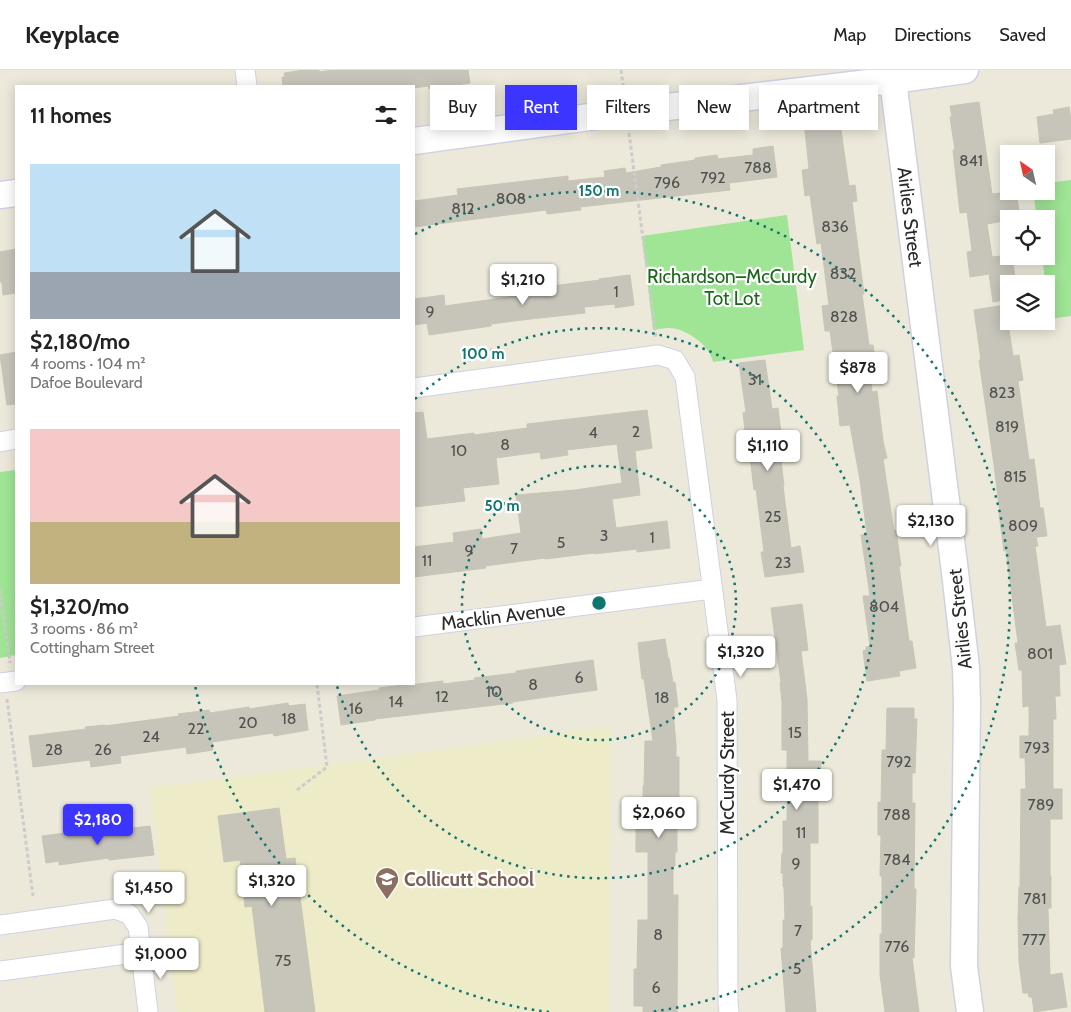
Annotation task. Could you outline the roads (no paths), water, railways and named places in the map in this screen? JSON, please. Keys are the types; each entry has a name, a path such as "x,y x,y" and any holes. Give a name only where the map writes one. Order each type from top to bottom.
{"street":[{"path":"245,70 247,85"},
{"path":"415,141 626,112 965,70"},
{"name":"Airlies Street","path":"893,80 966,668 964,966 970,1012"},
{"path":"0,195 15,193"},
{"name":"McCurdy Street","path":"415,388 666,357 684,377 727,700 729,1012"},
{"path":"0,442 15,440"},
{"name":"Macklin Avenue","path":"415,627 712,589"},
{"path":"0,925 115,909 129,914 138,928 148,1012"},
{"path":"0,971 141,952"}],"place":[{"name":"Collicutt School","path":"387,900"}],"park label":[{"name":"Richardson–McCurdy Tot Lot","path":"732,287"}]}
